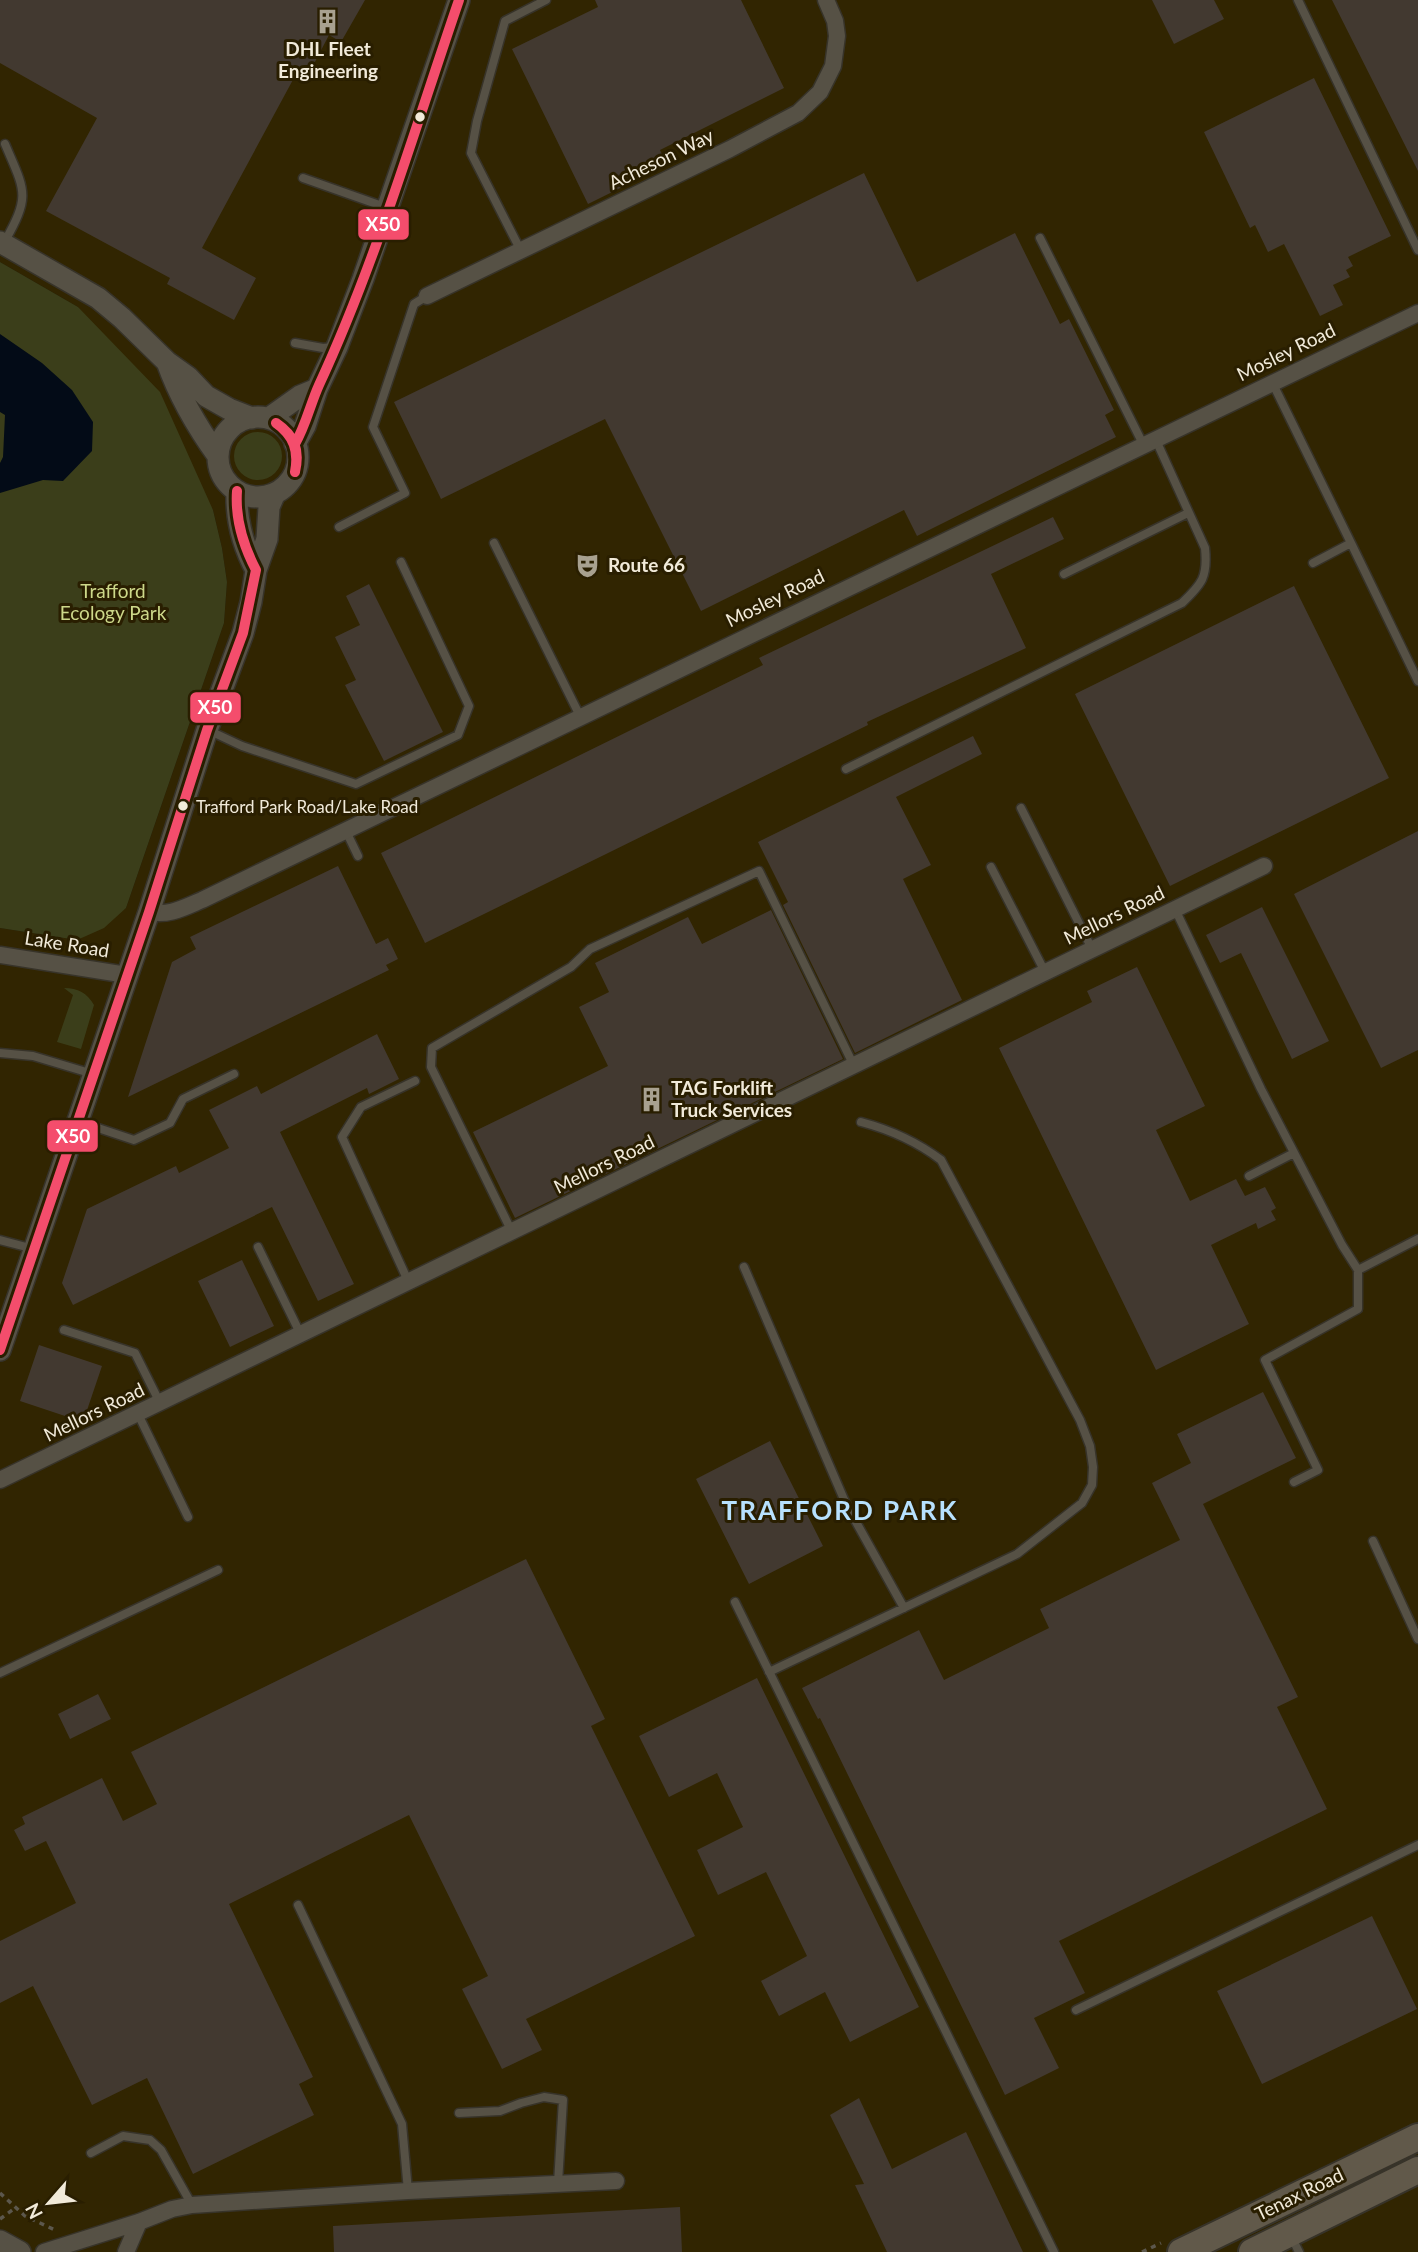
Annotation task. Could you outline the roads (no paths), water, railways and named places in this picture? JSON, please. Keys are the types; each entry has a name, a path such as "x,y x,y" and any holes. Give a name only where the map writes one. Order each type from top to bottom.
{"main road":[{"name":"Tenax Road","path":"1181,2252 1418,2137"},
{"name":"Tenax Road","path":"1252,2252 1295,2243 1418,2170"}],"street":[{"path":"295,444 337,346 388,208 459,0"},
{"name":"Acheson Way","path":"427,296 730,149 798,113 810,103 828,79 836,51 835,21 826,0"},
{"path":"1,243 98,298 206,396 229,409 281,425 290,433 298,455 297,467 285,487 262,497 237,491 223,476 218,456 176,388 167,362"},
{"name":"Mosley Road","path":"149,912 163,914 176,911 1418,313"},
{"path":"218,456 221,442 228,431 239,422 261,418 317,389"},
{"path":"237,491 236,508 245,550 256,570"},
{"path":"0,1350 12,1303 34,1249 149,912 207,730 243,633 256,570 267,539 269,507 275,493"},
{"name":"Mellors Road","path":"0,1480 1264,866"},
{"name":"Lake Road","path":"0,955 127,975"},
{"path":"44,2252 172,2209 192,2206 408,2191 616,2181"},
{"path":"126,2252 139,2222"},
{"path":"0,2241 20,2252"}],"lane":[{"path":"521,251 471,153 477,121 505,21 546,0"},
{"path":"1298,0 1418,250"},
{"path":"1,243 17,219 24,201 22,183 5,144"},
{"path":"303,178 388,208"},
{"path":"846,769 1182,603 1200,586 1207,567 1205,548 1188,513 1040,238"},
{"path":"340,527 405,493 373,427 414,304 427,296"},
{"path":"295,343 323,348 337,346"},
{"path":"1272,382 1418,681"},
{"path":"1064,574 1188,513"},
{"path":"495,543 580,716"},
{"path":"1313,563 1351,543"},
{"path":"207,730 242,746 356,784 458,735 469,706 401,562"},
{"path":"1021,808 1092,949"},
{"path":"345,830 358,856"},
{"path":"991,867 1045,972"},
{"path":"513,1232 431,1067 432,1048 571,967 590,949 759,871 854,1066"},
{"path":"1175,909 1294,1153 1358,1270 1358,1309 1265,1360 1318,1469 1294,1482"},
{"path":"0,1053 33,1056 93,1074"},
{"path":"77,1121 134,1140 170,1123 183,1099 234,1073"},
{"path":"409,1283 342,1138 361,1107 415,1081"},
{"path":"769,1672 1017,1554 1082,1503 1092,1485 1090,1446 1080,1420 941,1160 892,1130 861,1122"},
{"path":"1249,1176 1294,1153"},
{"path":"1358,1270 1418,1239"},
{"path":"0,1240 34,1249"},
{"path":"258,1247 301,1335"},
{"path":"744,1267 846,1504 904,1608"},
{"path":"64,1329 135,1353 160,1403"},
{"path":"138,1414 188,1517"},
{"path":"1373,1541 1418,1639"},
{"path":"0,1673 218,1570"},
{"path":"735,1602 1054,2252"},
{"path":"1076,2010 1418,1845"},
{"path":"298,1905 402,2124 408,2191"},
{"path":"459,2113 500,2111 544,2097 563,2100 558,2183"},
{"path":"91,2153 124,2136 150,2140 161,2150 192,2206"}],"place":[{"name":"DHL Fleet Engineering","path":"328,21"},
{"name":"Route 66","path":"588,565"},
{"name":"Trafford Park Road/Lake Road","path":"183,806"},
{"name":"TAG Forklift Truck Services","path":"651,1099"}],"district":[{"name":"TRAFFORD PARK","path":"840,1511"}],"park label":[{"name":"Trafford Ecology Park","path":"113,602"}]}
